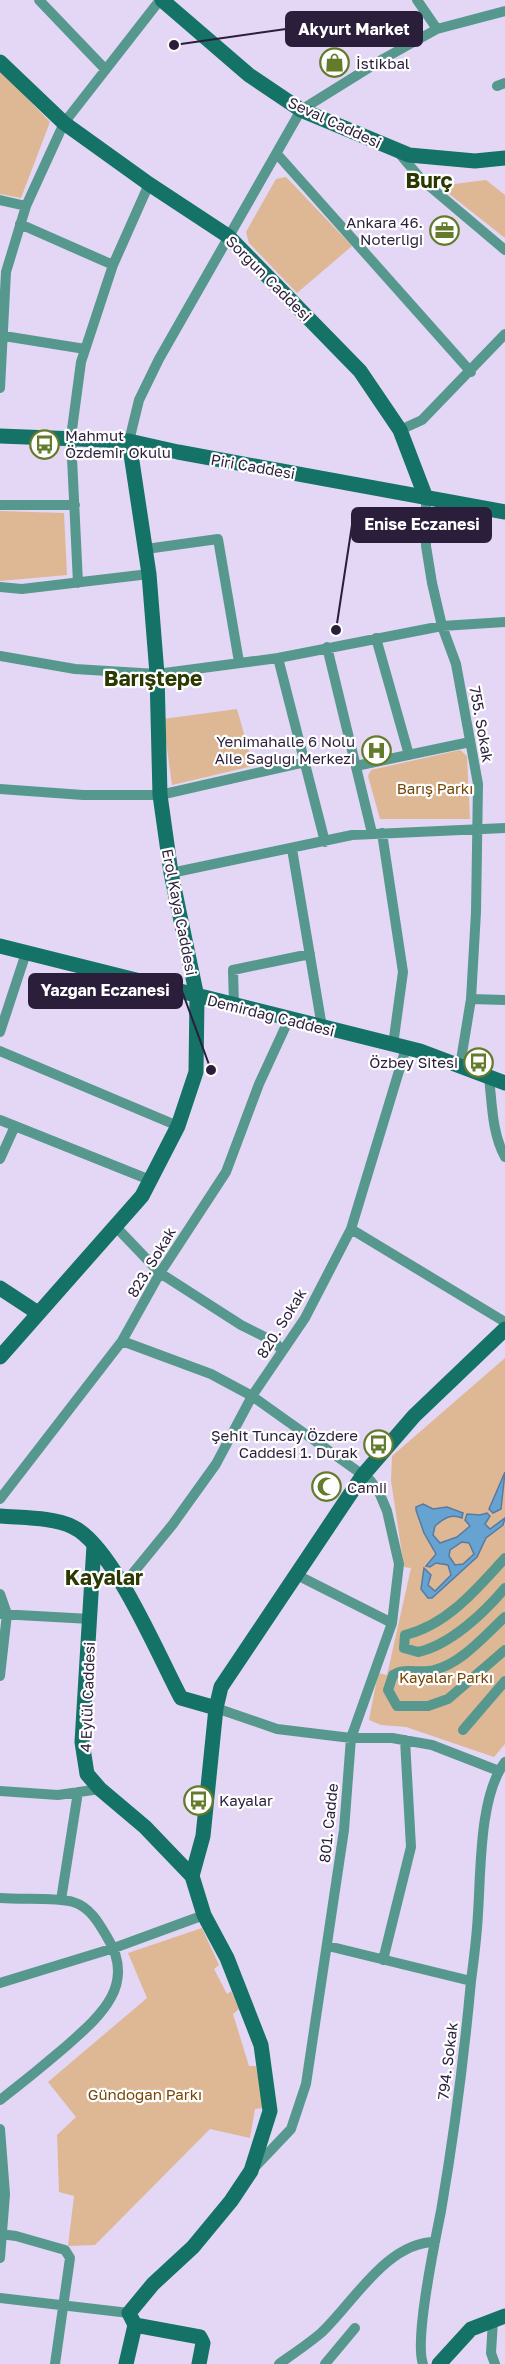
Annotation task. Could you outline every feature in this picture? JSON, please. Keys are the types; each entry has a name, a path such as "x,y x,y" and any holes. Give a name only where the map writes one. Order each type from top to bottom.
{"street":[{"path":"39,0 105,69"},
{"path":"0,388 6,272 26,206 64,123 160,0"},
{"name":"Seval Caddesi","path":"160,0 249,75 302,110 398,152 475,161 505,158"},
{"path":"417,0 437,30"},
{"path":"129,441 139,400 159,359 302,110 383,59 437,30 505,11"},
{"name":"Sorgun Caddesi","path":"0,62 64,123 149,184 228,236 360,371 400,430 426,498"},
{"path":"398,152 421,179 505,250"},
{"path":"277,154 471,372"},
{"path":"78,582 71,437 85,350 112,265 149,184"},
{"path":"0,200 26,206"},
{"path":"20,224 112,265"},
{"path":"400,430 422,420 471,372 505,334"},
{"path":"4,336 85,350"},
{"name":"Piri Caddesi","path":"0,436 129,441 505,512"},
{"name":"Erol Kaya Caddesi","path":"0,1357 142,1196 178,1126 196,1072 197,997 171,873 160,795 157,674 149,574 129,441"},
{"name":"755. Sokak","path":"426,498 426,546 442,626 456,664 478,784 479,828 471,999 460,1066"},
{"path":"0,505 75,505"},
{"path":"146,549 218,539 239,662"},
{"path":"0,587 22,589 149,574"},
{"path":"0,656 75,669 157,674 278,658 442,626 505,621"},
{"path":"376,638 409,755"},
{"name":"820. Sokak","path":"124,1584 173,1524 216,1464 252,1396 305,1318 351,1228 400,1046 403,972 377,833 356,766 327,647"},
{"path":"278,658 325,842"},
{"path":"356,766 470,742"},
{"path":"0,789 82,795 160,795 305,762"},
{"path":"171,873 377,833 505,828"},
{"path":"292,849 322,1027"},
{"name":"Demirdağ Caddesi","path":"0,946 400,1046 505,1083"},
{"path":"0,1032 26,953"},
{"path":"234,1006 233,970 310,954"},
{"path":"471,999 505,1000"},
{"name":"823. Sokak","path":"0,1498 122,1341 160,1273 226,1172 259,1084 289,1019"},
{"path":"0,1051 56,1072 178,1126"},
{"path":"489,1077 500,1149 505,1157"},
{"path":"0,1120 150,1180"},
{"path":"0,1159 15,1126"},
{"path":"116,1227 160,1273 241,1325 275,1342 282,1351"},
{"path":"351,1228 505,1322"},
{"path":"0,1288 38,1313"},
{"path":"126,2364 132,2319 153,2284 193,2247 231,2201 251,2171 270,2111 261,2045 227,1958 204,1915 192,1876 203,1836 220,1687 363,1475 414,1416 505,1329"},
{"name":"801. Cadde","path":"122,1341 211,1374 252,1396 363,1475 375,1485 383,1502 399,1564 392,1623 351,1738 344,1830 306,2084 291,2129 251,2171"},
{"path":"0,1516 70,1525 82,1531 124,1584 181,1698 277,1729 351,1738 405,1740 432,1744 502,1767"},
{"name":"4 Eylül Caddesi","path":"94,1545 82,1742 87,1774 100,1789 145,1827 192,1876"},
{"path":"505,1558 445,1617 427,1630 405,1635 404,1648 418,1652 445,1641 494,1601 505,1588"},
{"path":"296,1574 392,1623"},
{"path":"0,1594 3,1614 0,1676"},
{"path":"3,1614 90,1619"},
{"path":"505,1617 466,1653 445,1667 430,1671 399,1671 393,1674 388,1690 397,1706 409,1708 428,1706 448,1699 505,1650"},
{"path":"463,1730 505,1681"},
{"path":"383,1960 411,1848 405,1740"},
{"name":"794. Sokak","path":"423,2364 420,2344 451,2148 471,1981 483,1829 502,1767"},
{"path":"0,1791 58,1795 100,1789"},
{"path":"61,1900 78,1792"},
{"path":"0,1898 75,1902 93,1915 114,1948 117,1979 107,2007 98,2019 33,2076 0,2100"},
{"path":"0,1983 114,1948 204,1915"},
{"path":"328,1946 471,1981"},
{"path":"0,2129 5,2193 0,2258"},
{"path":"2,2235 65,2250 70,2258 55,2364"},
{"path":"279,2364 321,2333 390,2261 414,2244 435,2242"},
{"path":"0,2298 63,2305 132,2319 200,2337 203,2343 199,2364"},
{"path":"439,2364 471,2329 499,2318"},
{"path":"495,2364 491,2353 499,2318"},
{"path":"325,2364 355,2328"}],"green space":[{"path":"0,70 50,122 21,198 0,194"},
{"path":"286,177 352,246 297,293 249,243 246,232 276,179"},
{"path":"486,180 505,195 505,238 448,193 448,189 454,184"},
{"path":"0,511 64,513 67,575 0,581"},
{"path":"237,709 253,766 172,785 163,719"},
{"name":"Barış Parkı","path":"460,750 467,756 470,819 380,819 368,776 371,770"},
{"name":"Kayalar Parkı","path":"505,1358 505,1744 494,1757 406,1727 381,1725 369,1720 378,1673 387,1675 411,1568 404,1567 391,1481 392,1456"},
{"name":"Gündoğan Parkı","path":"202,1928 219,1965 214,1969 227,1994 231,1991 239,2009 233,2014 249,2066 256,2066 263,2108 255,2109 250,2138 210,2129 95,2245 68,2246 74,2196 59,2192 57,2135 76,2117 48,2082 147,1998 128,1953"}],"water":[{"path":"505,1472 501,1509 493,1513 489,1509"},
{"path":"423,1504 433,1509 447,1507 463,1513 462,1518 451,1516 435,1526 433,1535 440,1543 457,1537 470,1526 465,1520 467,1514 487,1513 490,1516 485,1524 490,1529 505,1518 503,1525 486,1538 477,1557 432,1598 428,1598 421,1589 424,1568 431,1575 428,1585 435,1591 451,1575 448,1565 436,1563 430,1567 426,1566 436,1554 424,1533 416,1507","holes":["462,1542 469,1543 474,1554 463,1564 455,1565 449,1556 450,1550"]}],"place":[{"name":"Akyurt Market","path":"174,45"},
{"name":"İstikbal","path":"335,63"},
{"name":"Ankara 46. Noterliği","path":"444,231"},
{"name":"Mahmut Özdemir Okulu","path":"44,444"},
{"name":"Enise Eczanesi","path":"336,630"},
{"name":"Yenimahalle 6 Nolu Aile Sağlığı Merkezi","path":"376,750"},
{"name":"Özbey Sitesi","path":"479,1062"},
{"name":"Yazgan Eczanesi","path":"211,1070"},
{"name":"Şehit Tuncay Özdere Caddesi 1. Durak","path":"379,1444"},
{"name":"Camii","path":"326,1487"},
{"name":"Kayalar","path":"198,1800"}],"district":[{"name":"Burç","path":"429,180"},
{"name":"Barıştepe","path":"153,678"},
{"name":"Kayalar","path":"104,1577"}]}
